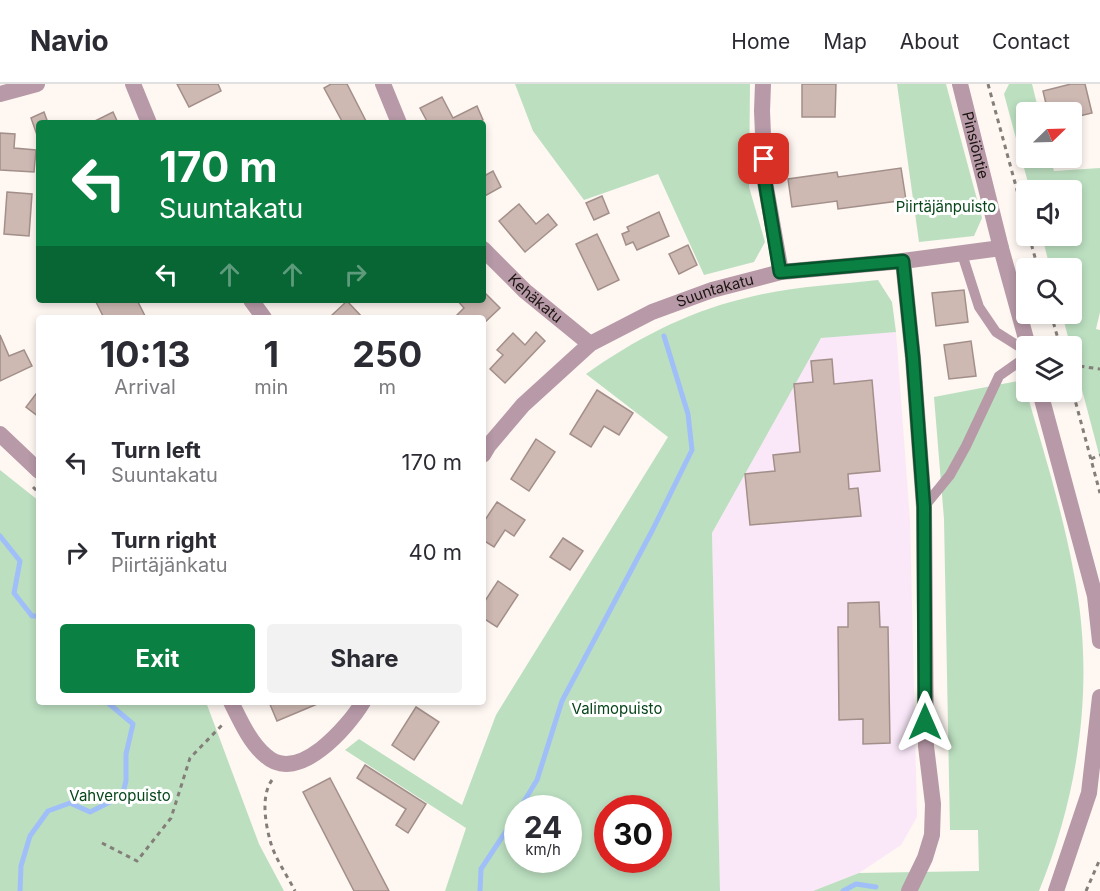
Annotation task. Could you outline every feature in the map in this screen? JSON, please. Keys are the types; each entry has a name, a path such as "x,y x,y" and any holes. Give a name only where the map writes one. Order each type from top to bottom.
{"street":[{"path":"0,94 37,84"},
{"path":"133,84 148,120"},
{"path":"383,84 398,120"},
{"path":"763,84 765,182 780,272"},
{"name":"Pinsiöntie","path":"960,84 1025,336"},
{"name":"Suuntakatu","path":"486,450 523,405 591,344 652,312 712,290 780,272 903,261 1001,248"},
{"name":"Kehäkatu","path":"486,252 525,291 591,344"},
{"path":"903,261 924,507 926,746 933,804 932,836 925,858 909,891"},
{"path":"1043,402 1095,597 1100,641"},
{"path":"0,434 36,468"},
{"path":"1056,891 1089,793 1100,698"},
{"path":"234,707 254,744 267,758 285,764 301,761 326,746 352,720 361,705"}],"lane":[{"path":"962,254 979,308 996,332 1016,345"},
{"path":"924,507 950,475 999,376 1016,364"}],"path":[{"path":"988,84 1016,186"},
{"path":"1082,367 1100,369"},
{"path":"1076,402 1100,493"},
{"path":"1091,459 1100,455"},
{"path":"102,843 137,861 171,818 190,758 234,707"},
{"path":"285,764 269,783 264,807 270,841 295,891"},
{"path":"1086,891 1099,868 1100,859"}],"shaded area":[{"path":"896,332 910,520 917,817 901,845 859,873 813,891 720,891 712,533 821,337"}],"green space":[{"path":"515,84 750,84 749,187 765,242 754,262 704,275 658,174 584,200 533,131"},
{"name":"Piirtäjänpuisto","path":"897,84 946,84 982,218 974,236 919,242"},
{"path":"1009,84 1032,84 1036,102 1016,102 1016,138 1004,94"},
{"path":"1024,168 1053,168 1054,171 1100,168 1100,312 1096,329 1100,330 1100,458 1082,390 1082,336 1068,336 1065,324 1082,324 1082,258 1048,258 1044,246 1082,246 1082,180 1027,180"},
{"name":"Valimopuisto","path":"878,280 892,302 896,332 821,338 712,533 720,891 445,891 466,828 345,750 359,739 462,805 496,715 668,437 586,374 641,339 700,312 759,295"},
{"path":"1016,381 1016,402 1029,402 1064,525 1080,614 1083,695 1080,735 1065,814 1039,891 813,891 859,873 979,871 978,830 950,830 944,519 934,397"},
{"name":"Vahveropuisto","path":"0,470 36,499 36,705 207,705 259,844 284,891 0,891"}],"building":[{"path":"177,84 218,84 221,91 189,107"},
{"path":"331,84 347,84 365,120 341,120 324,88"},
{"path":"802,84 836,84 835,117 802,117"},
{"path":"1071,84 1085,84 1092,113 1082,115 1082,102 1046,102 1043,91"},
{"path":"442,97 453,118 477,106 483,120 426,120 420,108"},
{"path":"44,112 47,120 36,120 36,132 31,118"},
{"path":"113,112 117,120 97,120"},
{"path":"0,133 15,134 14,148 36,150 34,172 0,170"},
{"path":"901,168 906,200 838,209 837,201 792,207 788,179 837,172 838,177"},
{"path":"493,171 501,187 486,195 486,175"},
{"path":"7,192 32,194 29,236 4,234"},
{"path":"602,196 609,213 594,220 586,203"},
{"path":"519,204 536,224 548,214 557,225 525,252 499,221"},
{"path":"659,212 669,236 637,250 633,242 626,245 622,234 629,231 627,227"},
{"path":"597,234 619,280 598,290 576,244"},
{"path":"688,245 697,265 679,274 669,254"},
{"path":"964,290 968,322 936,326 932,293"},
{"path":"486,294 500,308 486,321 486,315 457,315 464,308 460,303 486,303"},
{"path":"96,303 138,303 144,315 102,315"},
{"path":"345,303 349,303 360,315 332,315"},
{"path":"536,332 545,341 505,383 490,369 503,355 497,350 513,333 525,345"},
{"path":"0,335 9,356 24,350 32,366 0,381"},
{"path":"971,341 976,376 949,379 944,345"},
{"path":"832,359 834,384 872,380 880,471 848,474 849,489 858,488 861,516 750,525 745,474 775,471 773,455 800,452 794,384 813,382 811,361"},
{"path":"597,390 633,413 619,435 604,426 591,447 570,434"},
{"path":"36,394 36,415 26,407"},
{"path":"536,439 555,452 529,491 511,479"},
{"path":"497,502 525,520 514,536 505,530 494,547 486,542 486,518"},
{"path":"563,538 583,551 570,570 550,557"},
{"path":"498,581 518,595 497,627 486,620 486,599"},
{"path":"879,602 880,627 888,627 890,743 863,744 863,719 839,720 838,627 848,627 848,603"},
{"path":"270,705 315,705 277,721"},
{"path":"416,707 439,722 414,760 392,745"},
{"path":"365,765 426,804 408,833 396,825 406,809 357,778"},
{"path":"330,778 389,891 354,891 303,792"}],"waterway":[{"path":"528,795 537,780 562,701 692,450 688,414 664,336"},
{"path":"0,536 20,561 14,593 32,616 36,616"},
{"path":"20,891 21,866 30,836 48,811 70,803 90,812 122,796 126,781 126,754 133,724 111,705"},
{"path":"480,891 481,869 504,834"},
{"path":"843,891 856,884 876,887"}],"route":[{"path":"764,159 765,182 780,272 903,261 924,507 925,722"}]}
